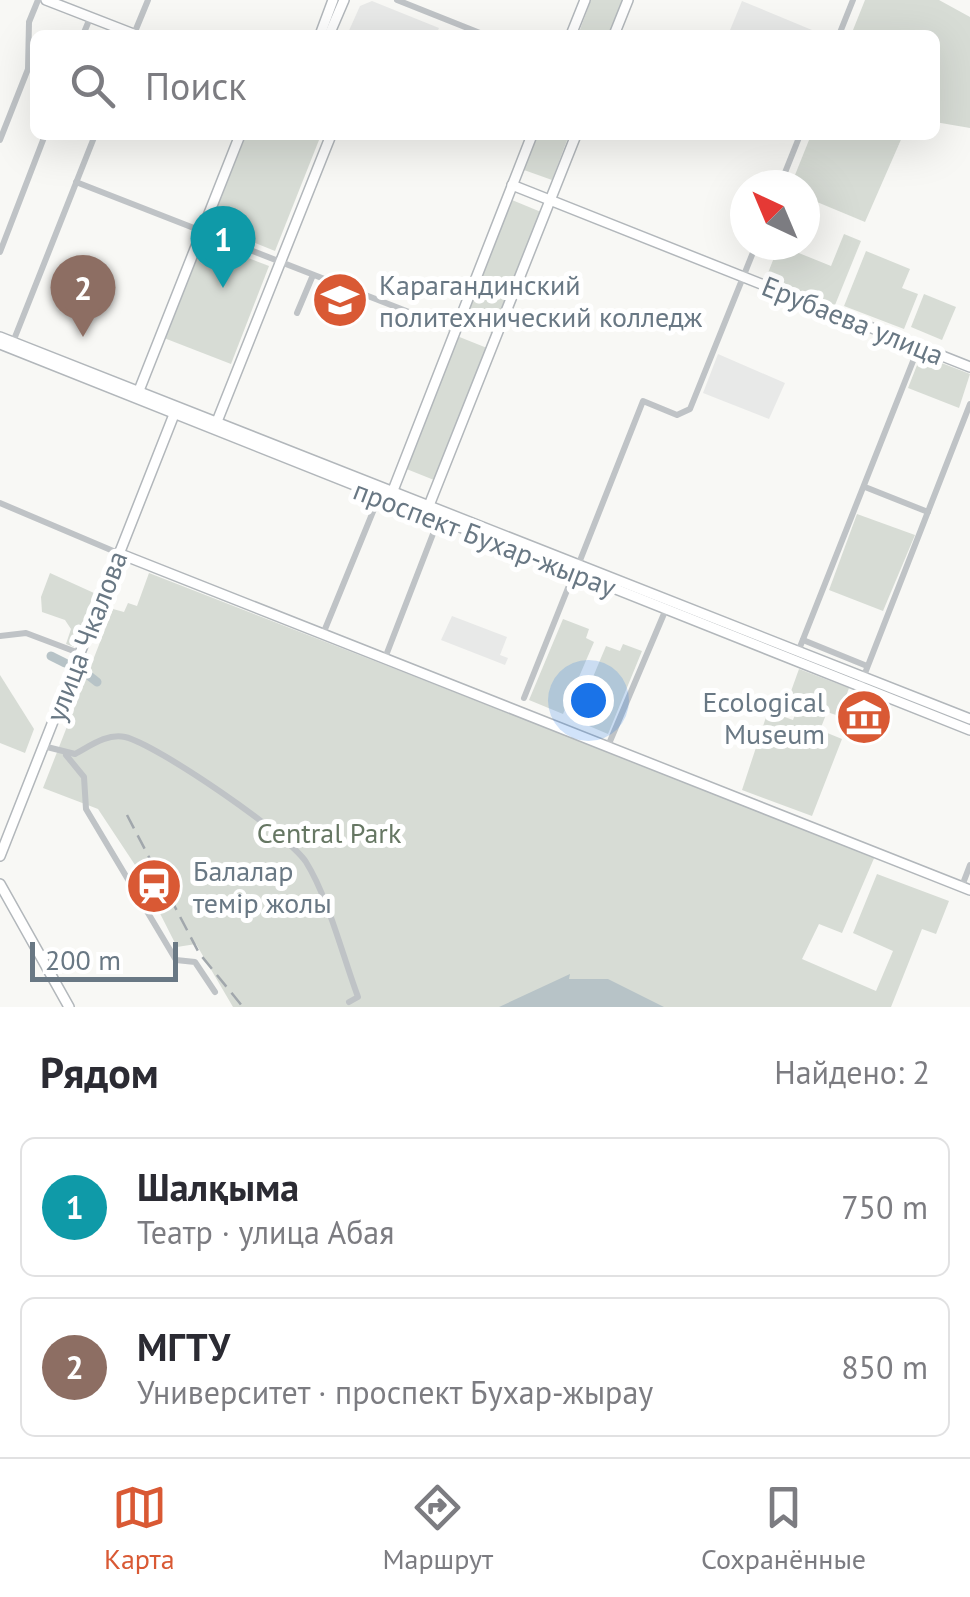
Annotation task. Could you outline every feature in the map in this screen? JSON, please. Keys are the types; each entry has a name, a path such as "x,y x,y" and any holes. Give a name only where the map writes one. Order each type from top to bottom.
{"main road":[{"path":"46,0 122,30"},
{"path":"322,30 334,0"},
{"path":"332,30 344,0"},
{"path":"573,30 585,0"},
{"path":"616,30 628,0"},
{"path":"137,396 238,140"},
{"path":"216,426 329,140"},
{"path":"386,493 456,330 530,140"},
{"path":"425,516 574,140"},
{"name":"Ерубаева улица","path":"512,185 970,366"},
{"name":"проспект Бухар-жырау","path":"6,343 386,493 430,505 576,568"},
{"name":"улица Чкалова","path":"0,856 175,411"},
{"name":"проспект Бухар-жырау","path":"386,493 425,516 799,650 970,719"},
{"path":"118,553 966,888"},
{"name":"проспект Бухар-жырау","path":"864,676 970,730"},
{"path":"0,884 69,1007"}],"street":[{"path":"0,140 28,69 29,22 38,0"},
{"path":"136,30 148,0"},
{"path":"397,0 472,30"},
{"path":"841,30 853,0"},
{"path":"86,30 90,17"},
{"path":"0,252 43,140"},
{"path":"6,343 92,140"},
{"path":"786,170 798,140"},
{"path":"76,182 456,330"},
{"path":"524,698 643,401 677,416 688,412 750,260"},
{"path":"298,313 313,274"},
{"path":"918,346 799,650 864,676 970,404"},
{"path":"864,487 928,512"},
{"path":"323,634 386,493"},
{"path":"0,503 118,553"},
{"path":"385,658 438,521"},
{"path":"608,746 668,603"},
{"path":"0,636 26,633 80,654"},
{"path":"65,754 122,736 152,748 190,770 300,855 358,997 349,1002"},
{"path":"43,746 65,754 84,777 86,809 176,960 195,962 215,992"},
{"path":"966,888 970,865"}],"shaded area":[{"path":"372,1 439,28 349,30 360,6"},
{"path":"742,1 812,30 730,30"},
{"path":"718,354 785,383 769,419 703,393"},
{"path":"452,616 507,637 500,655 508,658 505,665 441,640"},
{"path":"570,974 569,979 608,979 664,1007 499,1007"}],"green space":[{"path":"591,0 623,0 611,30 580,30"},
{"path":"865,0 939,0 970,17 970,128 940,123 940,30 853,30"},
{"path":"244,140 319,140 275,251 210,225"},
{"path":"535,140 567,140 552,180 524,170"},
{"path":"809,140 901,140 865,222 820,203 820,170 797,170"},
{"path":"512,200 541,212 492,333 463,321"},
{"path":"844,234 861,241 835,305 766,278 773,260 816,260 831,266"},
{"path":"202,240 269,266 231,364 164,338"},
{"path":"866,251 910,269 902,288 918,294 904,329 844,306"},
{"path":"924,294 956,307 942,340 911,327"},
{"path":"457,336 487,348 434,480 404,468"},
{"path":"921,355 970,374 959,408 908,388"},
{"path":"857,514 915,535 883,611 829,590"},
{"path":"50,573 94,593 74,647 66,644 71,629 65,620 42,612 41,597"},
{"name":"Central Park","path":"149,573 875,856 842,933 819,924 802,959 876,991 893,951 853,933 877,874 949,901 936,934 922,929 891,1007 233,1007 196,944 177,947 137,868 98,809 43,788 113,609 124,612 128,603 137,606"},
{"path":"563,619 589,629 586,638 594,642 563,714 529,700"},
{"path":"623,644 642,651 608,734 575,720 606,646 620,651"},
{"path":"799,669 849,688 839,716 827,712 820,730 842,739 812,816 742,790 768,711 793,720 801,698 790,694"},
{"path":"0,675 34,729 25,753 0,743"}],"waterway":[{"path":"51,656 65,663"},
{"path":"83,671 97,682"}],"railway":[{"path":"127,815 199,953 243,1007"}],"place":[{"name":"Шалқыма","path":"223,288"},
{"name":"Карагандинский политехнический колледж","path":"340,300"},
{"name":"МГТУ","path":"83,337"},
{"name":"Ecological Museum","path":"864,717"},
{"name":"Балалар темір жолы","path":"154,886"}]}
